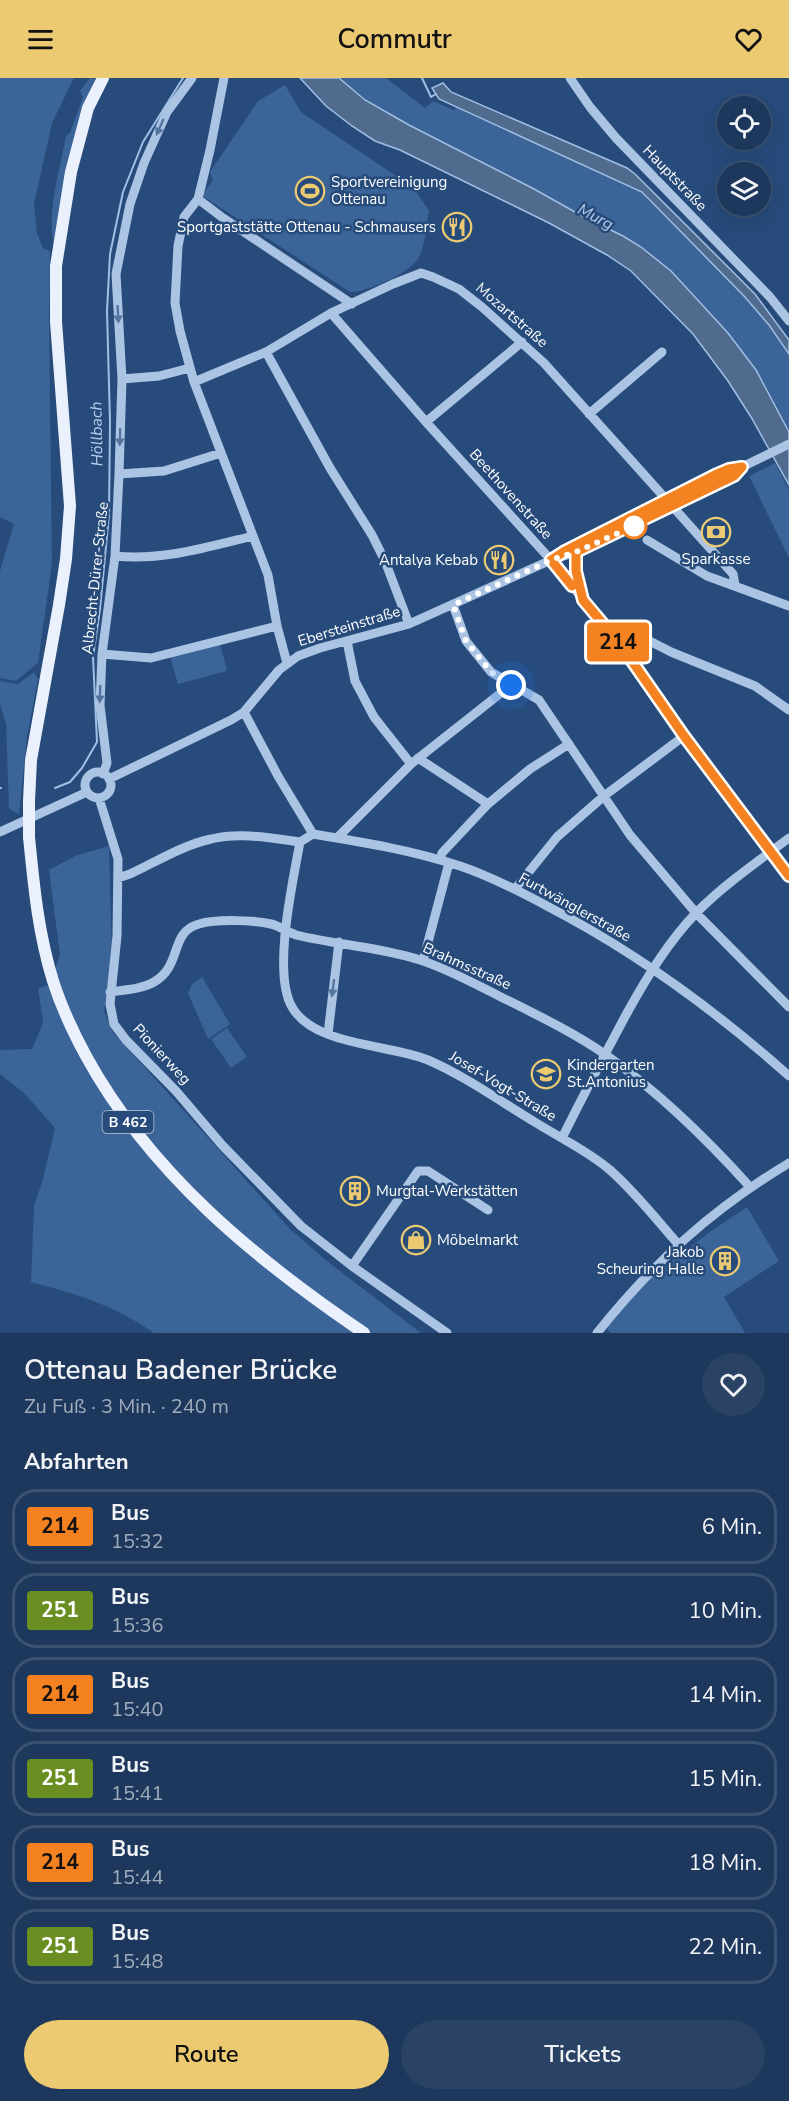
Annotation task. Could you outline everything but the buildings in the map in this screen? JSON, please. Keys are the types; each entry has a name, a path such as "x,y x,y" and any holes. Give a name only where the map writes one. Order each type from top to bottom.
{"main road":[{"name":"B 462","path":"103,78 88,108 71,172 56,266 56,322 70,506 61,594 31,760 29,837 36,912 53,982 76,1036 104,1088 137,1135 172,1176 224,1227 301,1288 364,1333"}],"street":[{"name":"Albrecht-Dürer-Straße","path":"106,776 107,763 100,705 102,654 115,556 125,378 116,274 130,204 144,163 167,112 192,78"},
{"path":"224,78 198,199 184,217 178,246 175,303 190,368 268,575 277,626 287,663"},
{"name":"Hauptstraße","path":"570,78 616,138 770,297 789,321"},
{"path":"198,199 352,304"},
{"name":"Mozartstraße","path":"195,382 266,352 331,312 421,273 459,289 544,363 733,574 735,585"},
{"name":"Beethovenstraße","path":"331,312 426,422 551,560 620,644 684,736 789,876"},
{"path":"426,422 522,342"},
{"path":"266,352 330,468 381,552 410,624"},
{"path":"589,414 662,352"},
{"path":"125,378 159,376 190,368"},
{"name":"Ebersteinstraße","path":"551,560 565,551 669,503 734,476 742,467 789,444"},
{"path":"119,474 164,471 221,453"},
{"name":"Ebersteinstraße","path":"2,831 87,792 85,784 88,777 95,773 106,776 231,720 244,712 287,663 298,656 410,624 551,560 576,552 669,503"},
{"path":"115,556 182,553 253,536"},
{"path":"647,540 707,576 789,606"},
{"path":"576,552 576,571 583,600"},
{"path":"453,605 466,641 491,672 539,700 630,835 696,913 789,1007"},
{"path":"102,654 151,658 277,626"},
{"path":"620,644 636,634 671,652 755,686 789,710"},
{"path":"347,641 355,681 374,717 414,761 488,804"},
{"path":"337,838 414,761 511,685"},
{"path":"118,878 196,843 213,838 267,837 300,842 312,834 244,712"},
{"path":"515,889 557,837 604,796 684,736"},
{"path":"423,961 444,862 442,853 488,804 530,769 569,744"},
{"path":"87,792 99,798 109,791 106,776"},
{"name":"Pionierweg","path":"99,798 118,859 117,936 110,992 114,1024 222,1145 301,1226 352,1266 447,1333"},
{"name":"Furtwänglerstraße","path":"312,834 444,862 515,889 574,920 652,968 758,1049 789,1076"},
{"path":"562,1138 604,1054 652,968 696,913 733,879 789,838"},
{"name":"Josef-Vogt-Straße","path":"300,842 285,930 284,977 286,995 300,1018 328,1034 425,1059 473,1082 596,1159 615,1174 678,1244"},
{"name":"Brahmsstraße","path":"110,992 127,990 155,981 167,970 175,957 181,934 186,929 199,924 258,922 274,924 294,934 396,953 423,961 449,971 511,1002 604,1054 676,1111 750,1186"},
{"path":"328,1034 339,942"},
{"path":"597,1333 624,1299 678,1244 750,1186 789,1163"},
{"path":"352,1266 418,1170 428,1171 488,1210"}],"shaded area":[{"path":"0,78 74,78 52,123 34,204 37,233 43,248 50,251 52,564 38,663 16,681 0,678 0,571 14,524 0,517"},
{"path":"90,78 95,78 78,127 55,249 52,222 57,178 66,136 70,133 83,97 80,91"},
{"name":"Murg","path":"300,78 339,78 365,100 409,125 623,236 671,271 728,333 756,370 789,432 789,485 728,381 693,334 631,271 549,223 400,150 375,141 326,106"},
{"path":"339,78 386,78 425,108 433,101 454,110 456,107 642,192 744,296 769,325 789,354 789,432 756,370 728,333 671,271 641,247 409,125 365,100"},
{"path":"443,83 451,92 627,168 635,174 755,294 789,340 789,354 769,325 744,296 642,192 439,99 432,88"},
{"name":"Sportvereinigung Ottenau","path":"285,85 301,112 414,188 429,211 421,252 415,263 408,269 367,289 350,292 204,197 203,194 213,180 210,172 258,101"},
{"path":"775,463 789,490 789,558 749,476"},
{"path":"220,643 227,671 178,684 170,656"},
{"path":"34,672 38,679 27,736 19,814 9,809 6,724 0,704 0,681 18,684"},
{"path":"109,846 112,956 104,1012 114,1033 290,1229 327,1261 421,1333 154,1333 124,1315 95,1302 31,1282 34,1206 55,1128 24,1093 0,1074 0,1050 32,1049 43,1023 38,988 49,985 60,955 49,870 75,856"},
{"path":"202,977 230,1024 208,1039 188,993 192,984"},
{"path":"227,1028 247,1057 231,1068 211,1039"},
{"path":"747,1207 779,1261 724,1297 745,1333 611,1333 606,1328 642,1283"}],"waterway":[{"name":"Höllbach","path":"55,788 70,782 82,768 97,742 93,657 109,515 110,422 107,311 110,254 123,192 143,142 183,78"},
{"path":"422,78 431,97 436,94"}],"bus line":[{"name":"214","path":"572,586 551,560 665,499 729,469 742,467 734,476 626,530 576,552 576,571 583,600 620,644 684,736 789,876"}],"place":[{"name":"Sportvereinigung Ottenau","path":"310,191"},
{"name":"Sportgaststätte Ottenau - Schmausers","path":"457,227"},
{"name":"Sparkasse","path":"716,532"},
{"name":"Antalya Kebab","path":"499,560"},
{"name":"Kindergarten St.Antonius","path":"546,1074"},
{"name":"Murgtal-Werkstätten","path":"355,1191"},
{"name":"Möbelmarkt","path":"416,1240"},
{"name":"Jakob Scheuring Halle","path":"725,1261"}],"route":[{"path":"511,685 491,672 466,641 453,605 551,560 576,552 634,526"}]}
